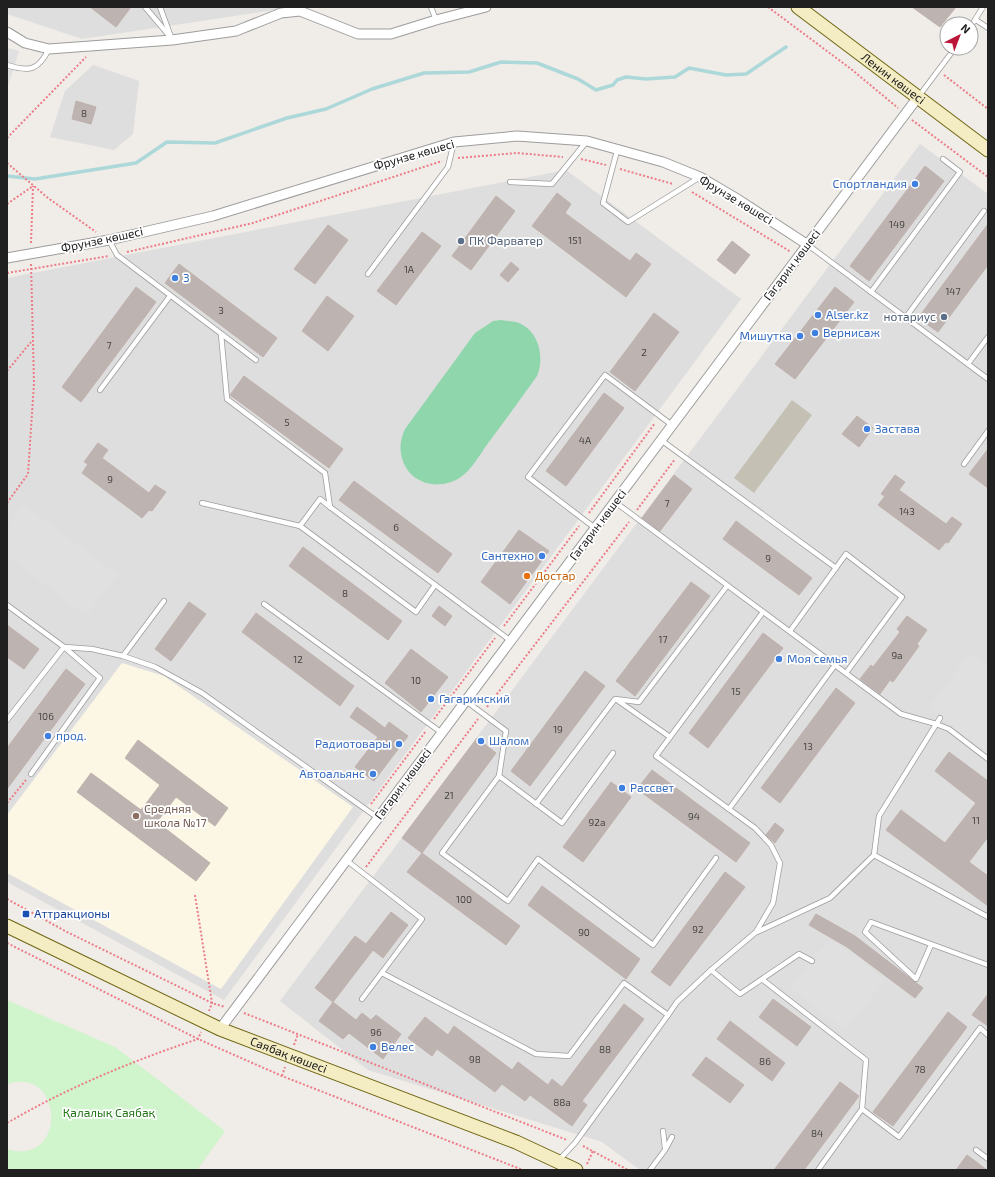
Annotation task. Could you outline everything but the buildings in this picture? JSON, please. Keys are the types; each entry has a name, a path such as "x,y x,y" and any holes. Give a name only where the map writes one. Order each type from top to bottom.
{"street":[{"path":"7,32 25,43 49,49 172,40 236,31 280,10 300,11 358,34 391,34 486,7"},
{"name":"Ленин көшесі","path":"798,7 988,150"},
{"name":"Гагарин көшесі","path":"220,1029 918,98"},
{"name":"Фрунзе көшесі","path":"7,258 109,240 214,216 454,142 517,136 587,141 617,151 663,162 700,177 739,200 808,245"},
{"name":"Саябақ көшесі","path":"7,926 220,1029 516,1142 576,1170"}],"lane":[{"path":"145,7 172,40"},
{"path":"160,7 172,40"},
{"path":"432,7 436,20"},
{"path":"978,16 983,7"},
{"path":"979,22 988,28"},
{"path":"7,65 23,70 34,67 43,60 49,49"},
{"path":"918,98 949,56"},
{"path":"510,182 552,184 587,141"},
{"path":"368,274 448,167 454,142"},
{"path":"617,151 603,203 628,222 700,177"},
{"path":"871,292 960,172 943,159"},
{"path":"906,317 984,211"},
{"path":"109,240 117,255 256,360"},
{"path":"808,245 988,379"},
{"path":"100,390 170,296"},
{"path":"221,334 227,399 325,473 330,507"},
{"path":"968,364 988,337"},
{"path":"596,528 528,477 605,375 672,425"},
{"path":"964,464 988,431"},
{"path":"661,440 836,568"},
{"path":"300,526 320,500 511,641"},
{"path":"615,502 901,714 936,724 949,730 988,759"},
{"path":"202,503 300,526 416,612 435,585"},
{"path":"790,631 846,554 902,597 846,673"},
{"path":"615,699 639,702 727,586"},
{"path":"123,656 164,601"},
{"path":"264,604 442,733"},
{"path":"7,605 64,647 100,678 31,774"},
{"path":"756,932 773,903 780,863 771,845 755,828 656,756 763,612"},
{"path":"64,647 92,649 123,656 155,667 202,693 378,818"},
{"path":"7,720 64,647"},
{"path":"729,809 835,665"},
{"path":"615,699 670,737"},
{"path":"536,804 615,699"},
{"path":"466,701 506,731 499,776 442,853 508,901 538,859 653,945 716,858"},
{"path":"558,1161 575,1143 677,1002 711,970 756,932 830,898 874,855 879,816 940,718"},
{"path":"499,776 562,823 613,753"},
{"path":"874,855 988,917"},
{"path":"346,860 422,919 362,999"},
{"path":"931,945 916,979 865,932 871,922 988,965"},
{"path":"711,970 740,994 763,980 799,954 812,961"},
{"path":"382,973 536,1054 569,1056 624,983 668,1015"},
{"path":"763,980 866,1060 862,1109 818,1170"},
{"path":"862,1109 899,1136 980,1028 988,1034"},
{"path":"664,1131 665,1150"},
{"path":"650,1170 665,1150 672,1137"},
{"path":"976,1150 988,1159"}],"path":[{"path":"768,7 851,69 905,115 988,177"},
{"path":"7,138 97,46"},
{"path":"938,71 988,109"},
{"path":"7,163 33,186 109,240"},
{"path":"7,204 33,186"},
{"path":"7,503 28,474 34,383 31,254 33,186"},
{"path":"7,371 32,341"},
{"path":"366,810 660,416"},
{"path":"362,872 633,516 679,453"},
{"path":"7,803 31,774"},
{"path":"7,1123 48,1099 159,1052 198,1039 212,1003 195,895"},
{"path":"7,900 67,932 212,1003 234,1010 575,1143 628,1170"},
{"path":"7,943 198,1039 282,1076 523,1170"},
{"path":"584,1170 593,1151"}],"shaded area":[{"path":"7,7 294,7 82,39 7,14"},
{"path":"7,48 19,51 7,89"},
{"path":"93,65 139,81 133,134 114,150 50,137 65,91"},
{"path":"920,144 988,194 988,1170 640,1170 602,1142 368,1070 280,1001"},
{"path":"566,170 741,299 224,1000 7,882 7,278"},
{"path":"792,400 812,415 754,493 734,478"},
{"path":"24,504 118,575 86,616 7,556 7,526"},
{"path":"970,653 988,666 988,754 928,708"},
{"path":"122,663 164,676 353,807 221,989 7,873 7,815"},
{"path":"829,940 844,948 886,980 845,1030 790,988"}],"green space":[{"path":"501,320 516,322 524,326 535,337 540,352 537,376 465,474 455,481 448,483 434,484 420,481 409,472 401,456 401,440 405,429 475,333 493,321"},
{"name":"Қалалық Саябақ","path":"7,1000 115,1047 225,1131 197,1170 7,1170 7,1149 27,1151 40,1144 49,1132 51,1116 48,1101 40,1089 26,1082 7,1084"}],"waterway":[{"path":"7,176 35,179 136,163 167,142 215,143 287,118 326,109 372,89 424,73 469,72 501,62 537,63 578,79 596,90 613,85 617,80 626,77 646,79 675,77 689,68 726,75 746,74 786,47"}],"place":[{"name":"Спортландия","path":"915,184"},
{"name":"ПК Фарватер","path":"461,241"},
{"name":"3","path":"175,278"},
{"name":"Alser.kz","path":"818,315"},
{"name":"нотариус","path":"944,317"},
{"name":"Вернисаж","path":"815,333"},
{"name":"Мишутка","path":"800,336"},
{"name":"Застава","path":"867,429"},
{"name":"Сантехно","path":"542,556"},
{"name":"Достар","path":"527,576"},
{"name":"Моя семья","path":"779,659"},
{"name":"Гагаринский","path":"431,699"},
{"name":"прод.","path":"48,736"},
{"name":"Шалом","path":"481,741"},
{"name":"Радиотовары","path":"399,744"},
{"name":"Автоальянс","path":"373,774"},
{"name":"Рассвет","path":"622,788"},
{"name":"Средняя школа №17","path":"136,816"},
{"name":"Аттракционы","path":"26,914"},
{"name":"Велес","path":"373,1047"}]}
